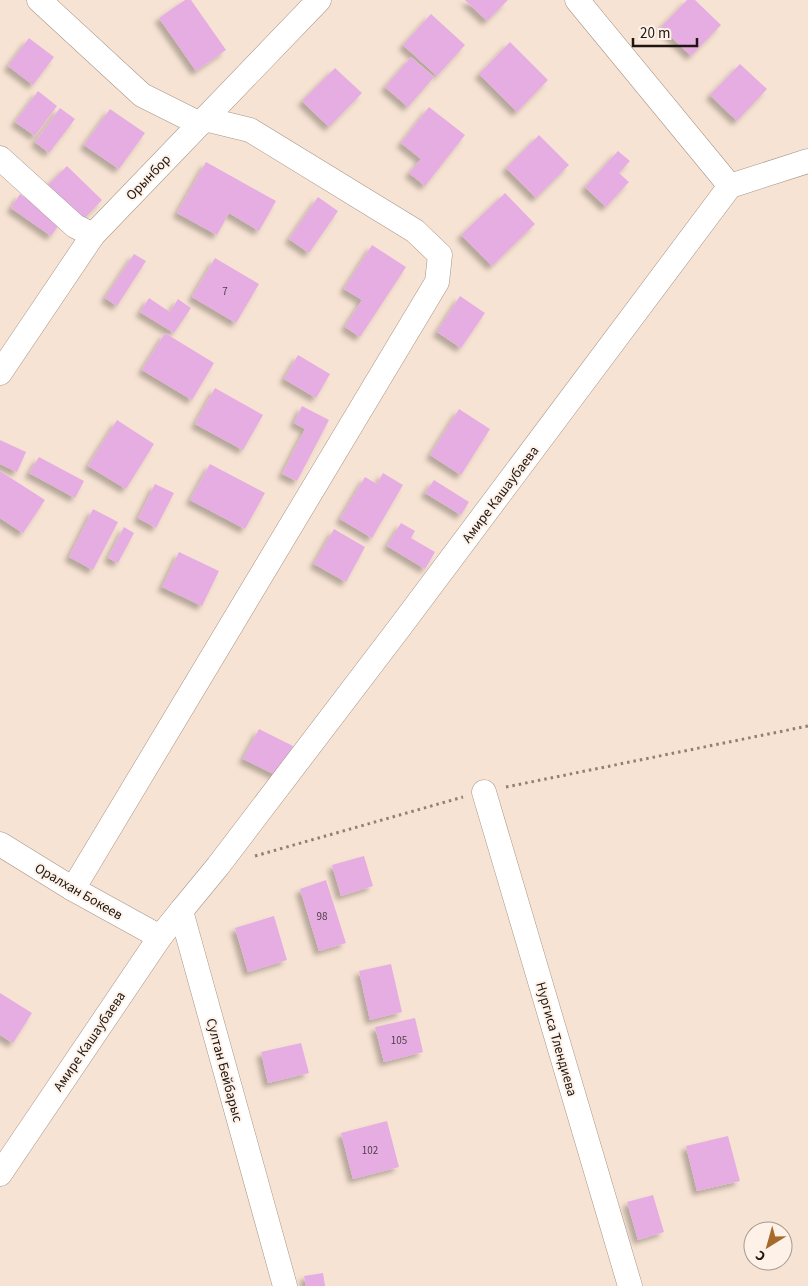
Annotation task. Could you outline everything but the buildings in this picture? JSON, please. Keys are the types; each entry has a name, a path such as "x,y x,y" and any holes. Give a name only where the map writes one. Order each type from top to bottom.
{"street":[{"path":"39,0 142,95 202,121 250,130 415,231 440,255 436,282 72,889"},
{"name":"Орынбор","path":"0,373 93,235 319,0"},
{"path":"577,0 730,186 808,161"},
{"path":"0,158 75,226 93,235"},
{"name":"Амире Кашаубаева","path":"218,866 394,635 730,186"},
{"name":"Нургиса Тлендиева","path":"484,792 630,1286"},
{"name":"Оралхан Бокеев","path":"0,844 72,889 160,937"},
{"path":"181,911 218,866"},
{"name":"Амире Кашаубаева","path":"0,1174 160,937 181,911"},
{"name":"Султан Бейбарыс","path":"181,911 285,1286"}],"path":[{"path":"218,866 484,792 808,726"}]}
